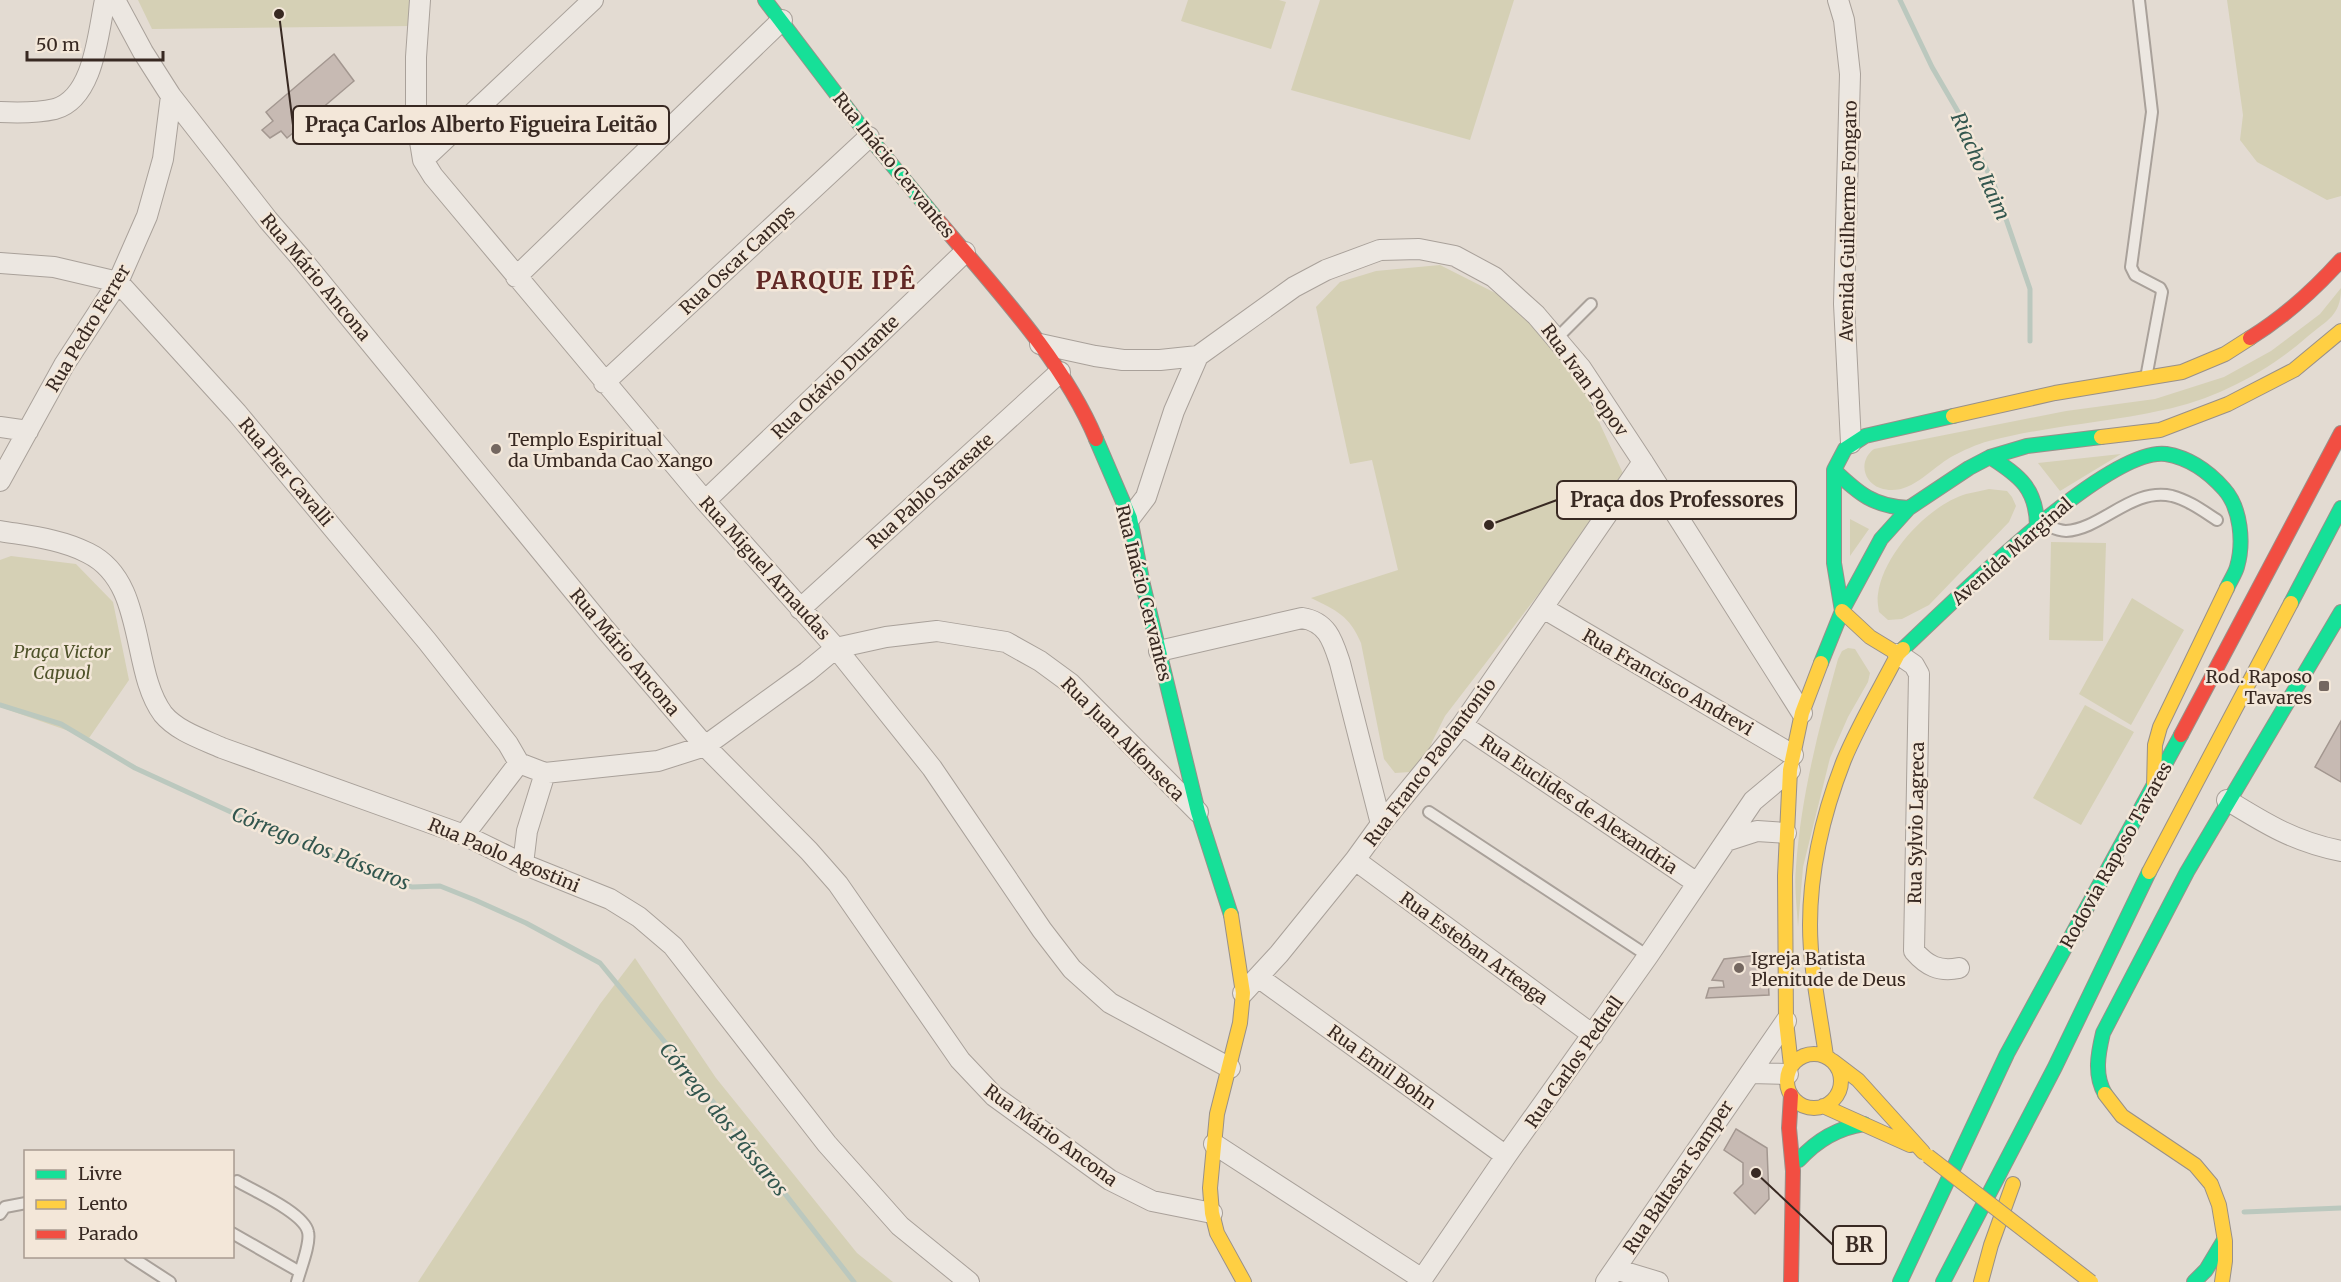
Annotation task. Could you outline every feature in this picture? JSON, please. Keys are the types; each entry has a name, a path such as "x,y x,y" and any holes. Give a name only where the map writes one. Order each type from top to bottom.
{"main road":[{"name":"Rua Inácio Cervantes","path":"765,0 869,137 1040,344 1060,372 1088,420 1130,518 1198,812 1230,911 1243,993 1240,1023 1217,1114 1210,1188 1212,1213 1217,1233 1244,1282"},
{"path":"1898,654 1870,637 1842,611 1834,563 1834,470 1851,443 1865,436 2044,396 2182,372 2225,354 2271,325 2318,286 2341,260"},
{"path":"1791,1282 1796,1165 1790,1137 1791,1095 1787,1081 1790,1070 1786,1021 1785,876 1791,763 1802,713 1842,611 1881,538 1909,508 1990,457 2027,446 2160,430 2229,404 2294,370 2341,331"},
{"name":"Rodovia Raposo Tavares","path":"1900,1282 2007,1054 2154,787 2341,433"},
{"name":"Avenida Marginal","path":"1829,1058 1818,1003 1810,924 1815,871 1827,808 1845,758 1898,654 2004,554 2072,498 2112,473 2141,459 2164,454 2192,462 2212,476 2229,495 2236,511 2240,534 2237,566 2216,615 2160,727 2155,745 2154,787"},
{"path":"1990,457 2011,471 2025,486 2035,502 2040,525"},
{"path":"1834,470 1859,494 1872,502 1881,506 1909,508"},
{"name":"Rodovia Raposo Tavares","path":"1943,1282 2055,1067 2143,883 2341,508"},
{"path":"2222,1282 2226,1254 2225,1239 2216,1195 2203,1173 2194,1164 2132,1126 2118,1112 2101,1085 2099,1045 2108,1022 2143,954 2227,800 2341,612"},
{"path":"1818,1003 1844,1059 1858,1080 1926,1154 2091,1282"},
{"path":"1790,1070 1806,1054 1829,1058 1858,1080"},
{"path":"1796,1165 1817,1125 1821,1107 1830,1102 1840,1090 1840,1074 1829,1058"},
{"path":"1981,1282 1991,1245 2055,1067"},
{"path":"1791,1095 1803,1106 1821,1107 1864,1124 1926,1154"},
{"path":"1796,1165 1807,1151 1836,1131 1864,1124"},
{"path":"2194,1282 2206,1270 2225,1239"}],"street":[{"path":"0,112 30,113 58,108 78,94 89,76 105,0"},
{"name":"Rua Mário Ancona","path":"115,0 143,52 171,96 268,220 604,628 705,746 809,850 838,884 960,1060 994,1096 1110,1180 1152,1201 1212,1213"},
{"name":"Rua Miguel Arnaudas","path":"420,0 416,57 416,117 423,160 433,176 604,383 836,648 932,768 1035,920 1072,969 1110,1002 1230,1068"},
{"path":"423,160 593,0"},
{"name":"Avenida Guilherme Fongaro","path":"1838,0 1844,20 1850,74 1844,304 1851,443"},
{"path":"516,277 782,20"},
{"name":"Rua Pedro Ferrer","path":"0,482 64,365 118,282 151,205 163,159 171,96"},
{"name":"Rua Oscar Camps","path":"604,383 869,137"},
{"name":"Rua Ivan Popov","path":"1130,518 1146,497 1174,411 1198,357 1294,287 1326,270 1380,250 1419,249 1455,256 1494,277 1536,315 1581,368 1802,713"},
{"name":"Rua Otávio Durante","path":"705,501 965,252"},
{"path":"0,263 54,267 118,282"},
{"name":"Rua Pier Cavalli","path":"118,282 260,440 427,641 508,744 519,763"},
{"path":"1040,344 1123,360 1198,357"},
{"name":"Rua Pablo Sarasate","path":"800,609 1060,372"},
{"path":"0,427 28,431"},
{"name":"Rua Franco Paolantonio","path":"1243,993 1355,860 1381,824 1462,725 1643,462"},
{"name":"Rua Paolo Agostini","path":"0,531 64,543 90,553 112,572 123,591 133,618 151,689 164,714 188,733 222,748 464,835 523,864 610,899 639,917 674,946 827,1144 900,1226 969,1282"},
{"name":"Rua Francisco Andrevi","path":"1543,608 1791,763"},
{"path":"1159,651 1302,618 1313,620 1323,626 1332,638 1340,663 1381,824"},
{"name":"Rua Juan Alfonseca","path":"519,763 545,773 658,761 705,746 807,672 836,648 886,637 937,631 1006,642 1040,661 1070,683 1198,812"},
{"name":"Rua Sylvio Lagreca","path":"1898,654 1914,665 1919,674 1914,951 1922,961 1934,968 1946,971 1959,968"},
{"name":"Rua Euclides de Alexandria","path":"1462,725 1697,883"},
{"path":"464,835 519,763"},
{"name":"Rua Carlos Pedrell","path":"1421,1281 1506,1156 1648,956 1753,801 1791,763"},
{"path":"523,864 527,831 545,773"},
{"path":"2227,800 2288,836 2315,846 2341,851"},
{"path":"1726,841 1757,831 1786,832"},
{"name":"Rua Esteban Arteaga","path":"1355,860 1593,1035"},
{"name":"Rua Emil Bohn","path":"1258,977 1506,1156"},
{"name":"Rua Baltasar Samper","path":"1611,1276 1786,1021"},
{"path":"1750,1073 1790,1070"},
{"path":"1214,1144 1421,1281"},
{"path":"1611,1276 1658,1282"}],"lane":[{"path":"2139,0 2152,112 2131,267 2135,274 2160,288 2162,292 2146,378"},
{"path":"1556,339 1591,304"},
{"path":"2040,525 2067,531 2084,527 2135,500 2153,495 2169,495 2185,500 2217,520"},
{"path":"1429,812 1648,956"},
{"path":"234,1234 298,1277 309,1234 306,1226 298,1217 237,1181"},
{"path":"0,1214 5,1207 24,1203"},
{"path":"132,1258 170,1282"}],"green space":[{"path":"138,0 413,0 412,26 152,29"},
{"path":"1188,0 1279,0 1286,2 1271,49 1181,21"},
{"path":"1320,0 1514,0 1470,140 1291,90"},
{"path":"2227,0 2341,0 2341,196 2327,200 2257,162 2240,140 2243,115"},
{"path":"1440,265 1521,306 1581,383 1626,480 1445,716 1432,742 1425,764 1410,772 1395,773 1384,759 1361,643 1347,620 1311,598 1398,570 1372,460 1350,464 1316,307 1340,282 1376,271"},
{"path":"2341,288 2338,305 2332,317 2292,350 2258,373 2202,399 2141,414 1984,442 1951,457 1918,481 1900,489 1880,488 1874,485 1866,475 1866,459 1874,449 2066,411 2155,399 2224,377 2271,351 2320,314"},
{"path":"2121,454 2060,491 2038,463"},
{"path":"1989,489 2007,491 2012,497 2016,506 2009,522 1929,605 1902,619 1888,620 1879,612 1878,596 1882,579 1898,548 1923,520 1937,509 1966,494"},
{"path":"1850,519 1869,529 1850,556"},
{"path":"2051,542 2106,543 2103,641 2049,640"},
{"name":"Praça Victor Capuol","path":"11,556 76,564 113,602 129,680 89,738 0,707 0,560"},
{"path":"2132,598 2184,630 2131,725 2079,694"},
{"path":"1848,648 1855,649 1870,673 1868,682 1848,717 1830,758 1803,867 1798,927 1795,875 1806,788 1838,659 1842,651"},
{"path":"2085,705 2134,732 2081,825 2033,798"},
{"path":"635,958 716,1078 857,1253 893,1282 418,1282 600,1004"}],"building":[{"path":"334,54 354,81 287,138 281,131 270,138 262,130 273,121 266,112"},
{"path":"2341,721 2341,782 2315,767"},
{"name":"Igreja Batista Plenitude de Deus","path":"1758,955 1760,977 1768,977 1769,995 1706,998 1709,988 1724,987 1723,981 1712,980 1724,959"},
{"path":"1736,1129 1767,1148 1769,1199 1755,1214 1734,1193 1743,1184 1743,1163 1724,1150"}],"waterway":[{"name":"Riacho Itaim","path":"1900,0 1932,67 1964,122 1995,187 2030,289 2030,341"},
{"name":"Córrego dos Pássaros","path":"0,705 61,724 135,768 294,841 412,887 440,886 526,923 600,963 696,1080 854,1282"},
{"path":"2244,1212 2341,1208"}],"traffic: fast":[{"path":"765,0 869,137 936,218"},
{"path":"1842,611 1834,563 1834,470 1845,449 1865,436 1953,416"},
{"path":"1821,663 1842,611 1881,539 1909,508 1969,468 1990,457 2027,446 2101,437"},
{"path":"1096,439 1130,518 1143,585 1198,812 1231,915"},
{"path":"1903,649 2029,533 2106,475 2140,458 2166,454 2191,462 2218,483 2230,497 2240,526 2240,547 2237,567 2227,588"},
{"path":"1990,457 2018,477 2025,485 2034,503 2037,527"},
{"path":"1834,470 1851,486 1876,502 1909,508"},
{"path":"2291,603 2341,508"},
{"path":"2105,1094 2098,1072 2103,1033 2187,872 2341,612"},
{"path":"1900,1282 2007,1054 2181,735"},
{"path":"1943,1282 2055,1067 2149,872"},
{"path":"1799,1160 1813,1146 1828,1136 1845,1128 1864,1124"},
{"path":"2194,1282 2206,1270 2224,1240"}],"traffic: slow":[{"path":"2101,437 2160,430 2228,404 2294,370 2341,331"},
{"path":"1953,416 2055,393 2182,372 2225,354 2250,338"},
{"path":"2154,787 2155,745 2160,727 2227,588"},
{"path":"2149,872 2291,603"},
{"path":"1842,611 1870,637 1898,654"},
{"path":"1826,1056 1810,941 1815,862 1824,820 1844,760 1856,733 1898,654 1903,649"},
{"path":"1791,1066 1786,1021 1785,876 1790,770 1802,713 1821,663"},
{"path":"1231,915 1243,993 1240,1023 1217,1114 1210,1188 1212,1213 1217,1233 1244,1282"},
{"path":"1809,1054 1819,1054 1829,1058 1837,1066 1841,1081 1837,1096 1829,1104 1819,1108 1809,1108 1799,1104 1791,1096 1787,1086 1787,1076 1791,1066 1799,1058 1809,1054"},
{"path":"1833,1061 1858,1080 1923,1152"},
{"path":"2105,1094 2122,1116 2195,1165 2211,1184 2219,1205 2225,1241 2222,1282"},
{"path":"1823,1106 1910,1145"},
{"path":"1928,1156 2091,1282"},
{"path":"1981,1282 1991,1245 2013,1184"}],"traffic: jam":[{"path":"936,218 1045,351 1082,409 1096,439"},
{"path":"2250,338 2298,302 2341,260"},
{"path":"2181,735 2341,433"},
{"path":"1791,1095 1789,1128 1793,1171 1791,1282"}],"place":[{"name":"Praça Carlos Alberto Figueira Leitão","path":"279,14"},
{"name":"Templo Espiritual da Umbanda Cao Xango","path":"496,449"},
{"name":"Praça dos Professores","path":"1489,525"},
{"name":"Rod. Raposo Tavares","path":"2324,686"},
{"name":"Igreja Batista Plenitude de Deus","path":"1739,968"},
{"name":"BR","path":"1756,1173"}],"district":[{"name":"PARQUE IPÊ","path":"836,280"}]}
